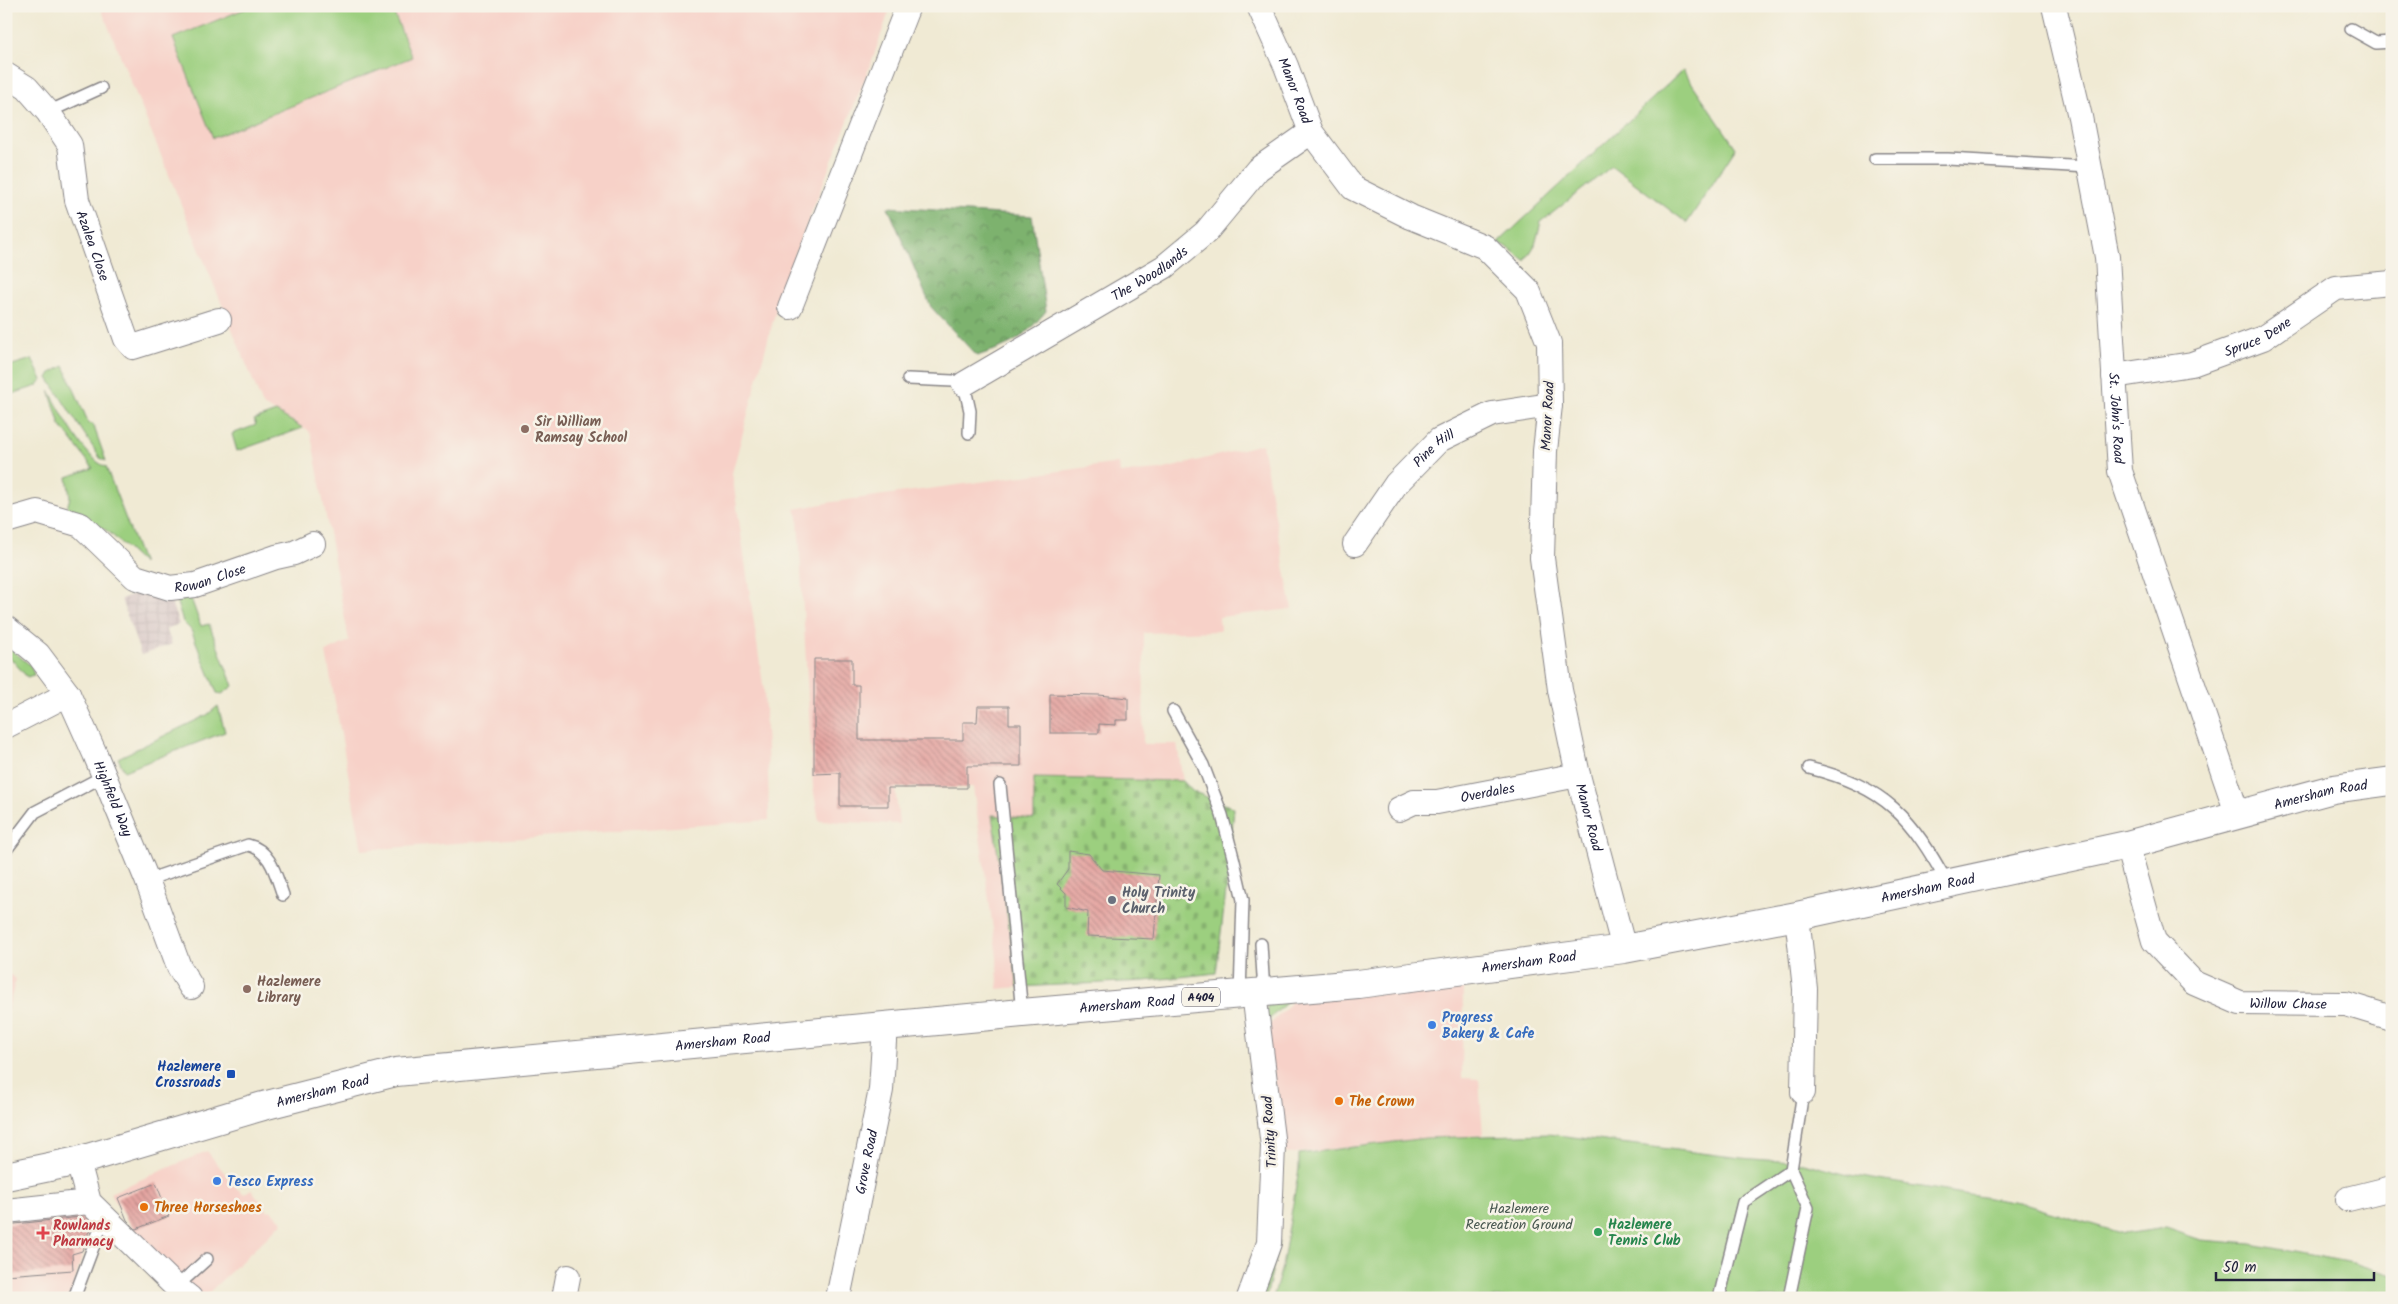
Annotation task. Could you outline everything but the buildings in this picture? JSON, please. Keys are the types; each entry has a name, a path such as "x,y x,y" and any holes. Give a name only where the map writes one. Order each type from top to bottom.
{"main road":[{"name":"Amersham Road","path":"6,1176 78,1161 263,1106 396,1072 885,1025 1358,984 1624,949 1797,916 2127,845 2333,789 2392,781"}],"street":[{"path":"790,307 908,6"},
{"name":"Manor Road","path":"1259,6 1286,66 1311,132 1353,188 1411,217 1485,247 1528,290 1549,343 1550,405 1545,451 1542,558 1560,690 1578,775 1624,949"},
{"name":"St. John's Road","path":"2054,6 2080,117 2088,167 2107,257 2120,471 2238,816"},
{"name":"Azalea Close","path":"6,75 27,88 48,112 70,145 77,200 126,339 133,347 219,320"},
{"name":"The Woodlands","path":"964,384 1164,267 1206,232 1258,169 1311,132"},
{"name":"Spruce Dene","path":"2114,376 2192,364 2263,338 2336,288 2392,283"},
{"name":"Pine Hill","path":"1354,544 1396,484 1439,440 1492,414 1550,405"},
{"name":"Rowan Close","path":"6,521 37,512 81,525 135,576 170,588 195,585 276,556 294,553 314,544"},
{"name":"Highfield Way","path":"6,628 38,654 68,694 147,880 179,967 191,987"},
{"path":"6,726 68,694"},
{"name":"Overdales","path":"1399,809 1414,802 1437,802 1578,775"},
{"name":"Willow Chase","path":"2127,845 2154,941 2194,983 2240,1003 2346,1004 2392,1018"},
{"path":"1797,916 1805,990 1803,1092"},
{"name":"Trinity Road","path":"1249,1298 1269,1243 1273,1164 1273,1146 1253,993"},
{"name":"Grove Road","path":"838,1298 881,1090 885,1025"},
{"path":"78,1161 97,1210 183,1292"},
{"path":"2348,1199 2392,1188"},
{"path":"6,1211 97,1210"}],"lane":[{"path":"2351,29 2376,43 2392,42"},
{"path":"48,112 101,88"},
{"path":"1875,159 1948,159 2088,167"},
{"path":"908,379 953,381 964,384 970,411 969,433"},
{"path":"1173,711 1203,765 1222,815 1243,900 1253,993"},
{"path":"1809,768 1834,774 1862,787 1895,807 1912,825 1931,852 1948,884"},
{"path":"6,850 35,812 104,776"},
{"path":"1000,785 1022,1013"},
{"path":"147,880 248,844 260,850 269,859 283,895"},
{"path":"1253,993 1261,944"},
{"path":"1789,1298 1808,1208 1791,1170 1803,1092"},
{"path":"1719,1298 1743,1202 1791,1170"},
{"path":"74,1298 97,1210"},
{"path":"183,1292 207,1259"}],"shaded area":[{"name":"Sir William Ramsay School","path":"100,6 891,6 873,58 783,284 732,473 764,691 769,820 362,850 326,652 349,641 311,435 308,430 263,405"},
{"path":"1262,444 1292,609 1219,617 1220,631 1144,633 1143,744 1177,744 1183,781 1035,778 1035,819 1018,987 998,989 997,957 973,787 895,787 899,824 819,821 813,787 798,517 795,509 833,502 1119,463 1120,473 1161,470"},
{"path":"138,593 170,600 179,624 166,629 172,644 141,655 121,599"},
{"path":"6,972 16,979 6,1017"},
{"path":"1463,987 1462,1078 1479,1079 1483,1135 1426,1138 1286,1154 1265,1029 1294,1000"},
{"path":"207,1151 238,1190 244,1194 251,1189 268,1211 270,1210 283,1222 203,1298 143,1243 110,1193"},
{"path":"79,1215 90,1228 70,1298 6,1298 6,1221"}],"green space":[{"path":"252,6 391,6 412,57 213,138 173,38"},
{"path":"1683,70 1736,148 1687,223 1612,166 1541,222 1535,245 1525,261 1506,246 1498,243"},
{"path":"888,207 1032,216 1046,311 1030,329 1016,340 977,356 931,307"},
{"path":"32,359 42,380 37,386 6,396 6,367"},
{"path":"64,366 89,424 93,424 106,461 100,458 48,378 51,373"},
{"path":"49,390 81,444 98,462 106,467 143,564 109,532 67,508 70,497 67,477 93,468 60,425"},
{"path":"276,412 303,428 237,451 232,434 256,425 254,420"},
{"path":"189,593 201,626 209,624 233,686 222,694 217,693 191,630 183,622 175,597"},
{"path":"6,645 31,666 34,675 27,677 6,653"},
{"path":"218,706 225,732 124,771 118,758 207,715"},
{"path":"1034,778 1183,781 1192,791 1234,808 1216,973 1144,981 1018,987 992,815 1034,819"},
{"path":"1268,1001 1288,1001 1265,1023"},
{"name":"Hazlemere Recreation Ground","path":"1549,1134 1741,1158 1803,1163 1849,1175 2024,1204 2124,1234 2166,1228 2201,1240 2251,1244 2354,1263 2392,1275 2392,1298 1273,1298 1282,1267 1299,1169 1299,1154 1426,1138"},
{"path":"1279,1242 1266,1298 1255,1298"}],"place":[{"name":"Sir William Ramsay School","path":"525,429"},
{"name":"Holy Trinity Church","path":"1112,900"},
{"name":"Hazlemere Library","path":"247,989"},
{"name":"Progress Bakery & Cafe","path":"1432,1025"},
{"name":"Hazlemere Crossroads","path":"231,1074"},
{"name":"The Crown","path":"1339,1101"},
{"name":"Tesco Express","path":"217,1181"},
{"name":"Three Horseshoes","path":"144,1207"},
{"name":"Hazlemere Tennis Club","path":"1598,1232"},
{"name":"Rowlands Pharmacy","path":"43,1233"}]}
